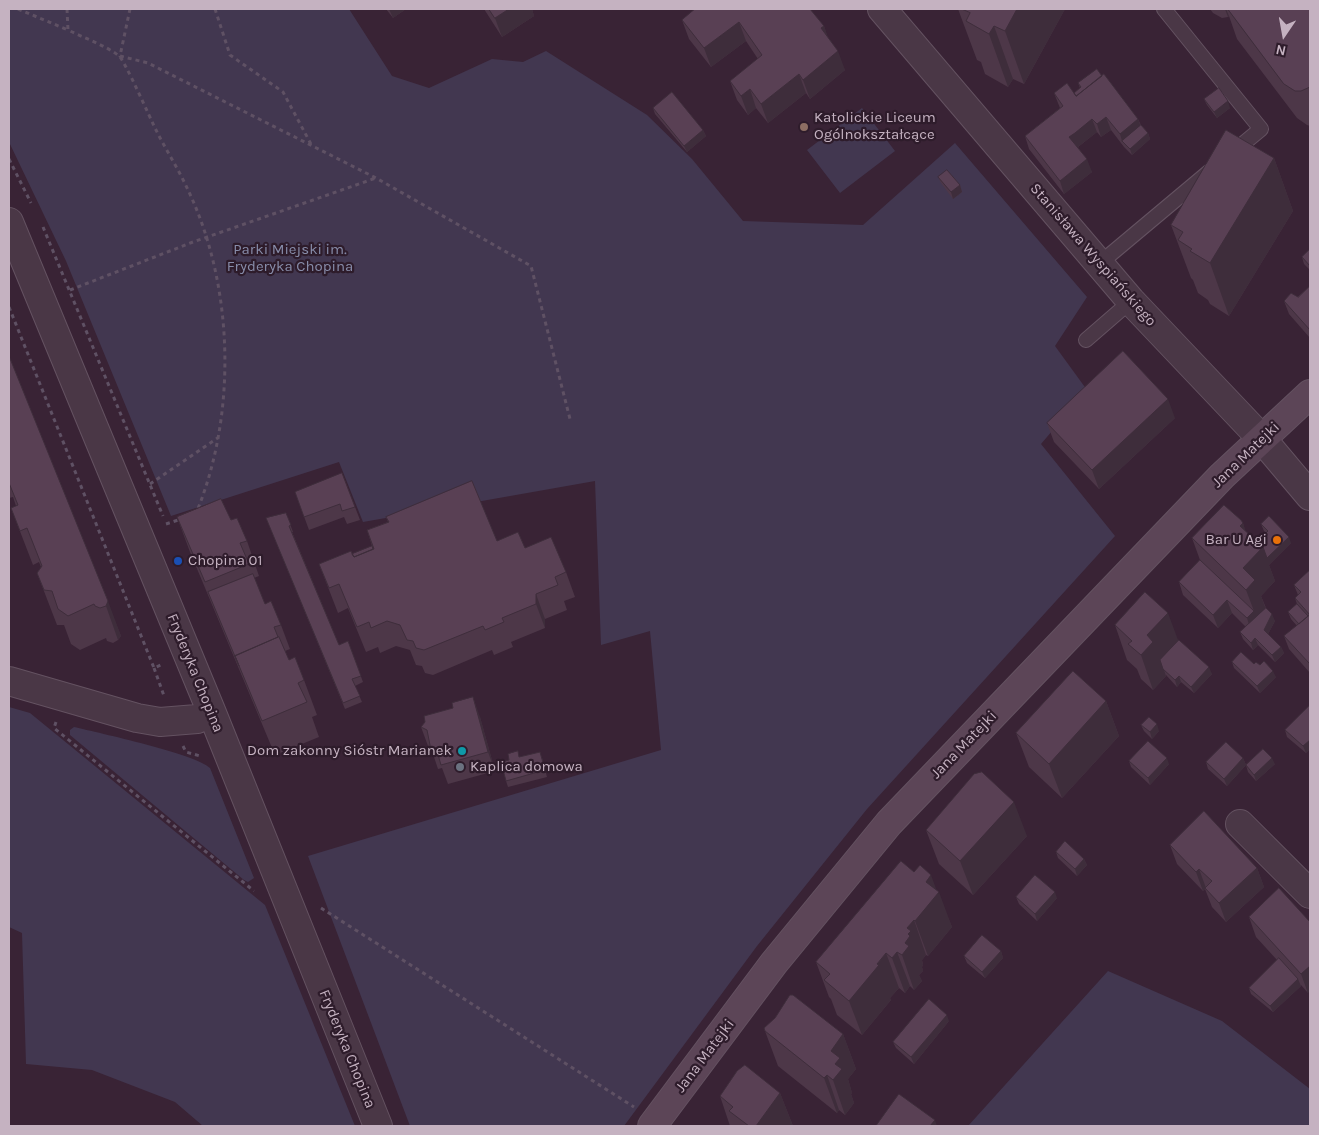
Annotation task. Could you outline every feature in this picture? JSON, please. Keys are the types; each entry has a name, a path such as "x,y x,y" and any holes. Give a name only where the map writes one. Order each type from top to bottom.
{"street":[{"name":"Stanisława Wyspiańskiego","path":"882,9 1131,301 1262,439 1310,496"},
{"name":"Fryderyka Chopina","path":"9,222 212,713 378,1126"},
{"name":"Jana Matejki","path":"654,1124 774,963 889,823 1222,476 1310,394"},
{"path":"9,681 137,718 160,722 197,719 212,713"},
{"path":"1240,824 1310,894"}],"lane":[{"path":"1099,264 1261,129 1164,9"},
{"path":"1086,340 1131,301"}],"path":[{"path":"18,9 68,30 120,56 148,63 376,178 531,266 570,419"},
{"path":"66,9 68,30"},
{"path":"130,9 120,56 189,190 206,237 218,284 226,366 219,437 210,479 196,514"},
{"path":"215,9 230,55 283,92 312,146"},
{"path":"70,290 206,237 376,178"},
{"path":"9,307 154,668 187,654"},
{"path":"150,484 219,437"},
{"path":"166,524 189,516"},
{"path":"58,715 54,728 255,892 260,890"},
{"path":"315,904 654,1124"}],"green space":[{"name":"Parki Miejski im. Fryderyka Chopina","path":"9,9 349,9 392,76 429,88 492,59 523,62 546,51 647,115 692,159 743,221 863,225 955,143 1087,297 1055,346 1087,390 1041,444 1115,536 867,809 757,946 624,1126 410,1126 308,856 661,750 650,631 601,645 595,481 363,522 339,462 171,516 66,261 9,142"},
{"path":"862,108 895,151 840,193 807,150"},
{"path":"9,707 30,713 265,905 355,1126 203,1126 175,1102 92,1070 26,1064 22,933 9,927"},
{"path":"74,727 167,750 201,762 210,768 254,878 248,882 244,880 70,735 70,730"},
{"path":"1108,971 1222,1021 1310,1089 1310,1126 968,1126"}],"building":[{"path":"489,9 509,9 495,18"},
{"path":"695,9 810,9 824,26 821,28 838,51 803,80 799,74 761,104 750,89 741,96 730,81 762,55 739,22 704,48 682,20"},
{"path":"962,9 1017,9 1005,31 994,26 989,34 966,21 970,13"},
{"path":"1228,9 1310,9 1310,87 1301,91 1295,91 1284,84"},
{"path":"1097,69 1102,76 1076,96 1074,93 1081,87 1078,83"},
{"path":"1104,74 1138,119 1120,134 1106,117 1097,124 1092,119 1069,137 1087,159 1060,181 1025,136 1063,106 1054,93 1067,83 1076,96"},
{"path":"1219,88 1228,101 1214,112 1204,99"},
{"path":"672,92 703,130 684,146 653,108"},
{"path":"1141,125 1148,133 1130,149 1122,141"},
{"path":"1226,130 1274,158 1210,263 1190,251 1192,249 1178,240 1183,232 1171,225"},
{"path":"947,170 960,185 951,192 938,177"},
{"path":"1310,249 1310,266 1302,257"},
{"path":"1310,286 1310,330 1284,301 1291,293 1298,297"},
{"path":"1123,351 1168,399 1092,470 1047,423"},
{"path":"9,356 108,601 106,606 100,608 94,604 68,616 58,609 52,591 44,590 37,573 42,566 27,528 20,531 11,508 18,505 9,483"},
{"path":"342,473 355,507 342,511 340,504 304,517 295,492"},
{"path":"472,481 497,541 518,532 525,548 551,537 566,572 555,577 558,585 536,594 536,604 502,618 504,622 485,630 483,626 424,650 416,648 413,641 407,640 400,625 387,621 371,628 369,622 357,627 339,584 329,588 319,564 351,551 354,557 374,549 367,530 389,522 386,517"},
{"path":"221,499 231,520 237,518 247,541 240,543 249,564 205,582 177,517"},
{"path":"1224,505 1241,520 1243,523 1240,526 1263,547 1243,568 1255,580 1246,590 1192,538"},
{"path":"286,513 291,525 289,526 339,645 348,641 361,676 352,679 360,696 343,703 266,518"},
{"path":"1269,516 1289,537 1267,558 1263,547 1257,541 1268,531 1261,524"},
{"path":"372,546 373,549 354,557 352,554"},
{"path":"1200,560 1254,611 1247,618 1227,600 1213,615 1179,582"},
{"path":"1310,570 1310,615 1295,598 1301,592 1294,585"},
{"path":"253,574 265,604 271,601 281,625 274,627 278,637 235,656 239,666 208,592"},
{"path":"1145,592 1168,613 1147,635 1153,642 1141,655 1128,644 1132,641 1115,625"},
{"path":"1297,604 1308,616 1299,624 1288,612"},
{"path":"1266,608 1272,614 1264,630 1281,647 1272,655 1255,638 1251,643 1240,632"},
{"path":"1310,615 1310,662 1309,663 1284,636"},
{"path":"279,637 289,660 295,657 304,680 298,683 307,702 262,721 235,656"},
{"path":"1179,640 1209,667 1191,687 1179,676 1175,680 1163,669 1160,660"},
{"path":"1241,652 1254,664 1256,662 1260,665 1264,661 1273,671 1257,686 1232,662"},
{"path":"1073,671 1106,701 1049,764 1016,733"},
{"path":"473,697 488,752 441,765 436,748 431,750 427,730 421,727 425,722 424,716 453,708 452,703"},
{"path":"1310,705 1310,740 1303,746 1285,730"},
{"path":"1149,717 1157,724 1150,732 1141,725"},
{"path":"1148,741 1167,758 1148,778 1129,761"},
{"path":"1226,742 1243,758 1224,779 1206,762"},
{"path":"1263,749 1272,758 1254,775 1246,765"},
{"path":"518,751 519,757 540,752 545,770 506,781 501,762 509,760 508,754"},
{"path":"982,772 1014,802 960,861 926,830 974,774"},
{"path":"1204,811 1257,868 1219,903 1205,888 1212,881 1199,869 1196,872 1170,845"},
{"path":"1065,841 1084,859 1075,869 1056,852"},
{"path":"901,861 914,872 920,865 931,875 926,882 939,892 907,928 911,931 905,943 909,946 902,955 897,952 892,958 886,953 877,964 879,965 849,1001 824,980 830,974 816,962"},
{"path":"1035,875 1055,892 1035,914 1016,897"},
{"path":"1279,888 1310,922 1310,966 1301,974 1249,917"},
{"path":"982,935 1001,951 982,972 964,956"},
{"path":"1279,958 1298,979 1270,1006 1249,988"},
{"path":"790,995 793,995 843,1034 831,1051 840,1058 835,1064 842,1069 833,1080 827,1075 824,1078 765,1031 764,1028 775,1018"},
{"path":"929,999 947,1015 911,1057 893,1042"},
{"path":"745,1065 780,1093 756,1126 749,1126 729,1111 733,1107 720,1096 737,1071"},
{"path":"899,1094 935,1120 930,1126 876,1126"}],"place":[{"name":"Katolickie Liceum Ogólnokształcące","path":"804,127"},
{"name":"Bar U Agi","path":"1277,540"},
{"name":"Chopina 01","path":"178,561"},
{"name":"Dom zakonny Sióstr Marianek","path":"462,751"},
{"name":"Kaplica domowa","path":"460,767"}]}
